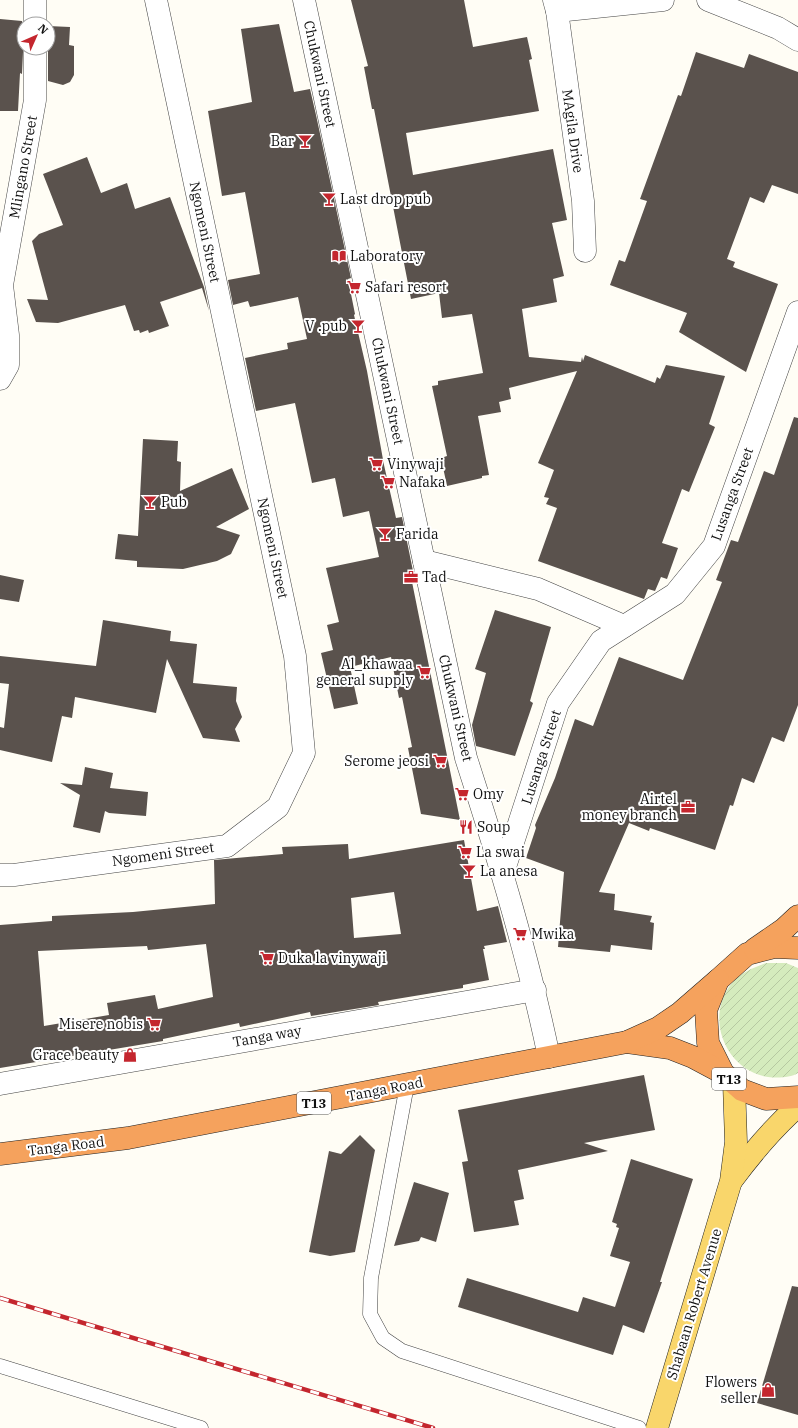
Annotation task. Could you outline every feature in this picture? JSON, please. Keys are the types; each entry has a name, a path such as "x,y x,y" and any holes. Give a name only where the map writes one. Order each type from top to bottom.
{"highway":[{"name":"T13","path":"627,1042 658,1028 680,1013 747,954 784,929 798,916"},
{"name":"T13","path":"747,954 774,947 798,948"},
{"name":"T13","path":"718,980 706,1010 708,1044 728,1078"},
{"name":"T13","path":"627,1042 670,1048 693,1057 728,1078 742,1090 766,1100 798,1097"},
{"name":"Tanga Road","path":"0,1154 128,1138 627,1042"}],"main road":[{"path":"728,1078 736,1142 731,1181"},
{"path":"731,1181 756,1148 780,1122 798,1106"},
{"name":"Shabaan Robert Avenue","path":"657,1428 731,1181"}],"street":[{"path":"35,0 35,16"},
{"name":"Ngomeni Street","path":"0,875 14,875 227,846 278,807 304,753 295,656 156,0"},
{"name":"Chukwani Street","path":"304,0 466,758 503,873 535,990 549,1058"},
{"path":"556,5 663,0"},
{"path":"708,0 778,28 798,40"},
{"name":"MAgila Drive","path":"556,5 583,201 585,251"},
{"name":"Mlingano Street","path":"0,379 8,365 8,335 2,285 35,100 35,56"},
{"name":"Lusanga Street","path":"503,873 558,703 601,641 675,594 714,546 798,312"},
{"path":"424,561 538,589 624,626"},
{"name":"Tanga way","path":"0,1084 535,990"}],"lane":[{"path":"407,1085 371,1278 370,1314 383,1338 402,1351 638,1428"},
{"path":"0,1366 201,1428"}],"green space":[{"path":"766,963 786,963 798,968 798,1073 787,1077 768,1077 753,1072 740,1064 730,1053 723,1040 720,1026 720,1011 724,997 732,983 744,973"}],"building":[{"path":"351,0 464,0 473,47 527,37 532,59 529,60 539,111 406,133 413,175 553,149 567,220 552,223 564,276 553,279 557,302 522,309 529,357 581,362 582,357 583,361 585,355 655,383 657,377 660,379 666,365 725,376 709,424 715,427 689,492 682,489 662,543 678,548 667,579 661,577 655,591 648,589 644,599 538,561 557,508 546,504 549,498 544,497 554,470 538,463 577,371 509,388 511,399 499,402 501,412 478,416 489,475 447,486 441,458 447,456 432,386 438,385 438,381 483,373 472,314 442,318 439,293 411,299 374,109 372,109 364,67 368,66"},
{"path":"0,19 16,20 16,56 23,56 22,74 20,73 18,111 0,111"},
{"path":"279,24 294,92 310,89 316,115 351,278 348,279 354,315 367,371 384,465 396,518 402,517 413,571 410,572 460,820 421,814 408,748 412,747 402,697 399,698 391,657 350,667 358,704 334,709 321,653 333,650 327,625 339,622 326,568 379,557 369,511 343,517 335,478 312,483 295,403 256,411 245,358 288,349 287,343 307,339 298,297 250,307 248,301 233,305 228,280 260,274 245,192 222,196 208,111 252,102 241,29"},
{"path":"56,26 70,27 69,45 74,46 74,75 70,82 63,85 48,81 48,56 56,56"},
{"path":"696,52 744,68 749,54 798,72 798,194 772,185 764,203 750,197 727,259 735,262 733,267 778,284 746,372 679,332 687,313 610,285 619,260 625,262 647,201 640,199 678,95 681,96"},
{"path":"87,157 101,193 127,183 135,209 170,197 204,287 209,311 202,288 160,302 169,326 149,333 148,330 140,333 139,330 134,331 125,305 58,323 36,322 27,299 48,300 32,241 39,234 63,225 43,174"},
{"path":"794,417 798,418 798,705 784,742 772,737 754,783 742,778 733,806 730,805 715,850 650,828 649,831 629,823 599,892 615,894 614,910 652,916 650,922 654,923 652,950 611,945 610,952 558,947 564,872 526,858 536,828 535,825 555,778 575,719 593,726 619,657 683,680 722,582 716,580 731,540 738,542 764,471 774,475"},
{"path":"143,439 178,441 177,461 181,462 180,491 232,468 249,509 216,527 240,535 231,554 217,561 183,569 137,567 137,561 115,559 118,534 138,536"},
{"path":"0,575 24,580 19,602 0,599"},
{"path":"495,610 551,627 530,701 533,703 515,756 476,746 472,725 486,673 475,669"},
{"path":"103,620 171,631 170,641 197,644 193,683 237,687 236,701 242,717 235,729 240,742 203,738 167,659 156,713 75,697 72,718 62,716 52,762 0,750 0,727 4,728 9,684 0,683 0,656 96,666"},
{"path":"85,767 113,773 110,788 148,792 146,816 109,813 105,811 100,833 73,827 80,795 60,783 82,785"},
{"path":"464,840 477,911 498,906 507,942 484,946 485,949 483,949 489,980 463,985 463,988 378,1002 379,1005 311,1016 310,1012 240,1027 239,1023 163,1039 163,1041 0,1068 0,925 52,921 52,916 133,912 215,904 214,860 283,854 282,847 348,844 349,859","holes":["394,892 401,934 354,938 351,898","206,944 213,997 158,1009 155,995 107,1003 109,1015 44,1026 38,951 147,946 148,950"]},
{"path":"644,1075 655,1130 584,1143 608,1151 518,1170 524,1199 514,1201 519,1225 474,1232 462,1162 468,1161 458,1110"},
{"path":"360,1135 375,1150 355,1252 330,1256 309,1252 329,1151 341,1154"},
{"path":"631,1159 693,1179 660,1282 662,1282 644,1333 623,1325 613,1355 458,1307 467,1278 578,1312 583,1297 615,1307 630,1262 610,1256 619,1228 616,1227 617,1224 612,1222"},
{"path":"414,1182 449,1193 436,1242 421,1237 419,1241 394,1246"},
{"path":"792,1286 798,1287 798,1415 757,1403"}],"railway":[{"path":"0,1298 433,1428"}],"place":[{"name":"Bar","path":"305,141"},
{"name":"Last drop pub","path":"329,199"},
{"name":"Laboratory","path":"339,256"},
{"name":"Safari resort","path":"354,287"},
{"name":"V .pub","path":"358,326"},
{"name":"Vinywaji","path":"376,464"},
{"name":"Nafaka","path":"388,482"},
{"name":"Pub","path":"150,502"},
{"name":"Farida","path":"385,534"},
{"name":"Tad","path":"411,577"},
{"name":"Al_khawaa general supply","path":"424,672"},
{"name":"Serome jeosi","path":"440,761"},
{"name":"Omy","path":"462,794"},
{"name":"Airtel money branch","path":"688,807"},
{"name":"Soup","path":"466,827"},
{"name":"La swai","path":"465,852"},
{"name":"La anesa","path":"469,871"},
{"name":"Mwika","path":"520,934"},
{"name":"Duka la vinywaji","path":"267,958"},
{"name":"Misere nobis","path":"154,1024"},
{"name":"Grace beauty","path":"130,1055"},
{"name":"Flowers seller","path":"768,1390"}]}
